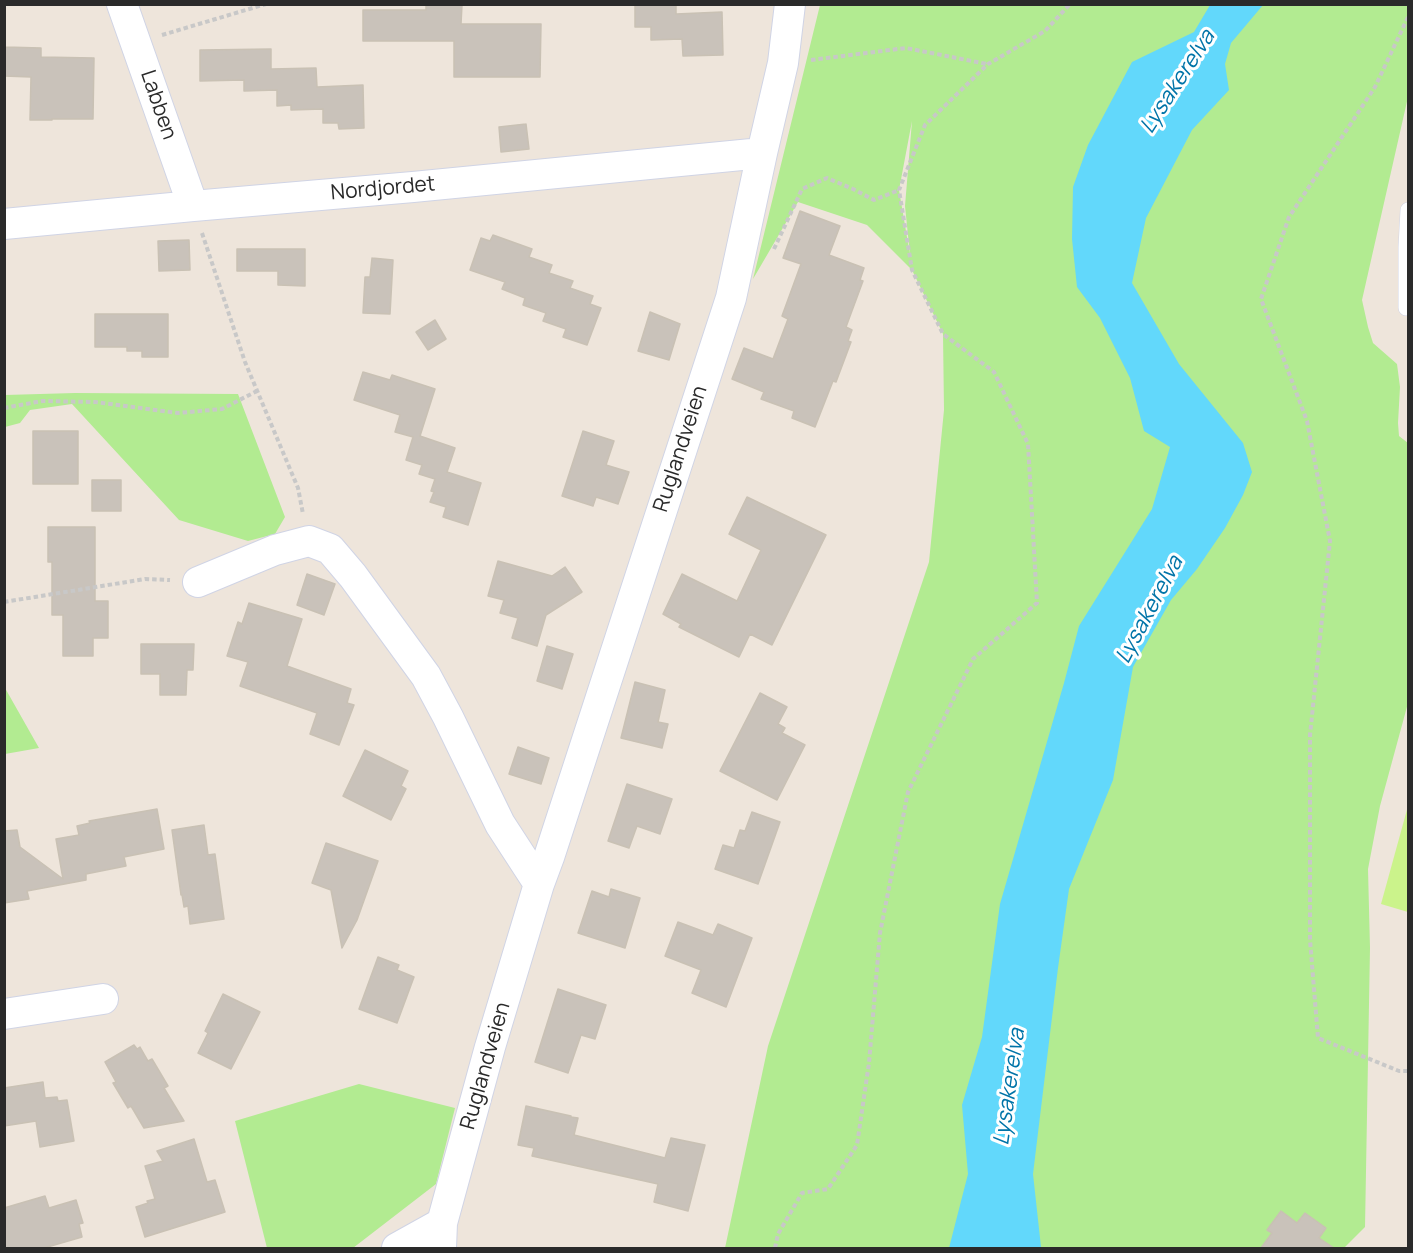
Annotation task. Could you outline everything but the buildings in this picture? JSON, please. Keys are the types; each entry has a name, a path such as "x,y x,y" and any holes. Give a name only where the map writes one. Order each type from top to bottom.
{"street":[{"name":"Labben","path":"122,4 193,206"},
{"name":"Ruglandveien","path":"442,1236 490,1047 539,884 731,298 783,63 790,4"},
{"name":"Nordjordet","path":"4,224 762,153"},
{"path":"198,582 275,550 309,541 330,549 353,576 426,676 500,824 539,884"},
{"path":"4,1014 103,999"},
{"path":"397,1248 442,1236"}],"lane":[{"path":"1406,308 1408,210"}],"path":[{"path":"136,43 266,4"},
{"path":"775,1248 778,1234 802,1193 828,1189 857,1144 869,1063 880,933 908,792 974,659 1037,603 1028,444 994,372 943,334 912,270 899,189 926,125 988,64 1045,31 1070,4"},
{"path":"1408,17 1375,87 1289,218 1261,299 1307,421 1330,541 1310,735 1310,940 1318,1038 1399,1071 1408,1071"},
{"path":"783,63 906,48 988,64"},
{"path":"773,250 802,189 827,178 874,200 899,189"},
{"path":"193,206 245,362 297,488 309,541"},
{"path":"4,408 42,401 96,402 178,413 222,409 257,391"},
{"path":"4,602 145,579 198,582"}],"green space":[{"path":"820,5 1408,5 1408,97 1362,300 1373,343 1397,364 1400,387 1399,436 1408,443 1408,703 1380,806 1368,869 1370,948 1365,1227 1344,1248 725,1248 768,1046 929,562 944,410 943,334 912,270 867,225 798,202 753,279","holes":["912,121 905,206 910,255 899,190"]},
{"path":"238,394 285,517 275,534 248,541 179,520 72,404 30,410 20,423 5,427 5,395"},
{"path":"5,688 39,748 5,754"},
{"path":"1408,806 1408,912 1381,904"},
{"path":"359,1084 455,1108 436,1184 353,1248 267,1248 235,1121"}],"water":[{"name":"Lysakerelva","path":"1210,5 1263,5 1231,43 1225,64 1229,90 1192,130 1146,218 1132,283 1179,364 1243,443 1252,472 1243,495 1225,528 1197,569 1171,600 1133,667 1113,780 1069,889 1033,1174 1041,1247 949,1248 968,1174 962,1105 982,1037 1000,904 1079,626 1152,509 1170,447 1144,431 1130,378 1100,318 1077,287 1072,239 1073,187 1088,145 1132,62 1194,32"}]}
